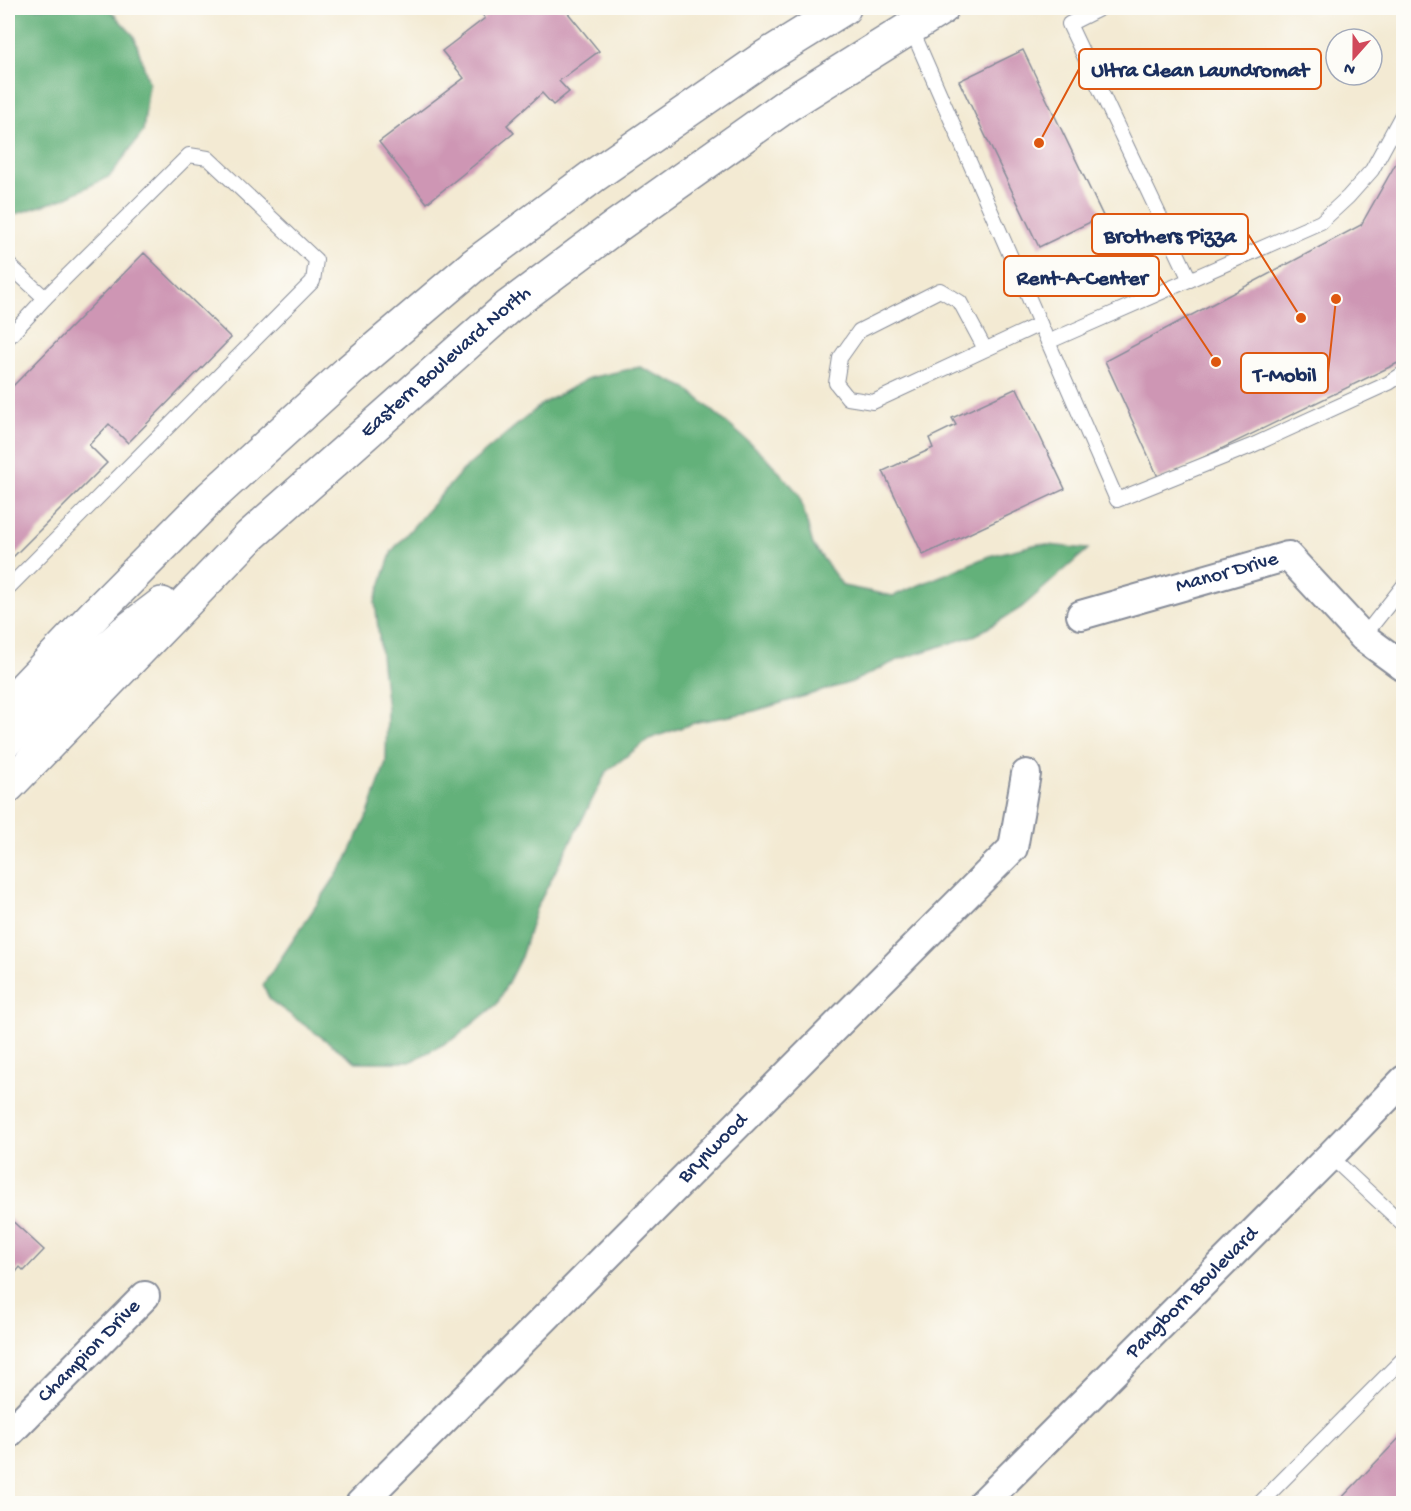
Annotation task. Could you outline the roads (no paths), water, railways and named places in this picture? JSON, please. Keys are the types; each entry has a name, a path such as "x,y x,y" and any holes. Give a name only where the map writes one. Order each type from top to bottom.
{"main road":[{"path":"8,705 210,498 348,372 474,265 611,163 765,57 844,8"},
{"name":"Eastern Boulevard North","path":"8,786 250,536 508,307 615,227 787,105 904,17 942,8"},
{"path":"8,739 125,633 250,536"}],"street":[{"name":"Manor Drive","path":"1081,615 1288,556 1363,637 1404,667"},
{"name":"Brynwood","path":"360,1503 1013,848 1026,774"},
{"name":"Pangborn Boulevard","path":"982,1503 1404,1080"},
{"name":"Champion Drive","path":"8,1434 145,1296"}],"lane":[{"path":"1101,8 1069,24 1190,280"},
{"path":"904,17 1117,500 1251,447 1389,383 1404,373"},
{"path":"1048,342 1321,222 1372,170 1404,111"},
{"path":"8,338 45,298 189,155 208,158 316,261 313,281 8,588"},
{"path":"8,264 45,298"},
{"path":"985,350 960,302 940,290 859,331 840,357 836,383 848,398 873,402 985,350 1040,324"},
{"path":"1363,637 1404,585"},
{"path":"1330,1156 1404,1226"},
{"path":"1259,1503 1404,1358"}],"place":[{"name":"Ultra Clean Laundromat","path":"1039,143"},
{"name":"T-Mobil","path":"1336,299"},
{"name":"Brothers Pizza","path":"1301,318"},
{"name":"Rent-A-Center","path":"1216,362"}]}
